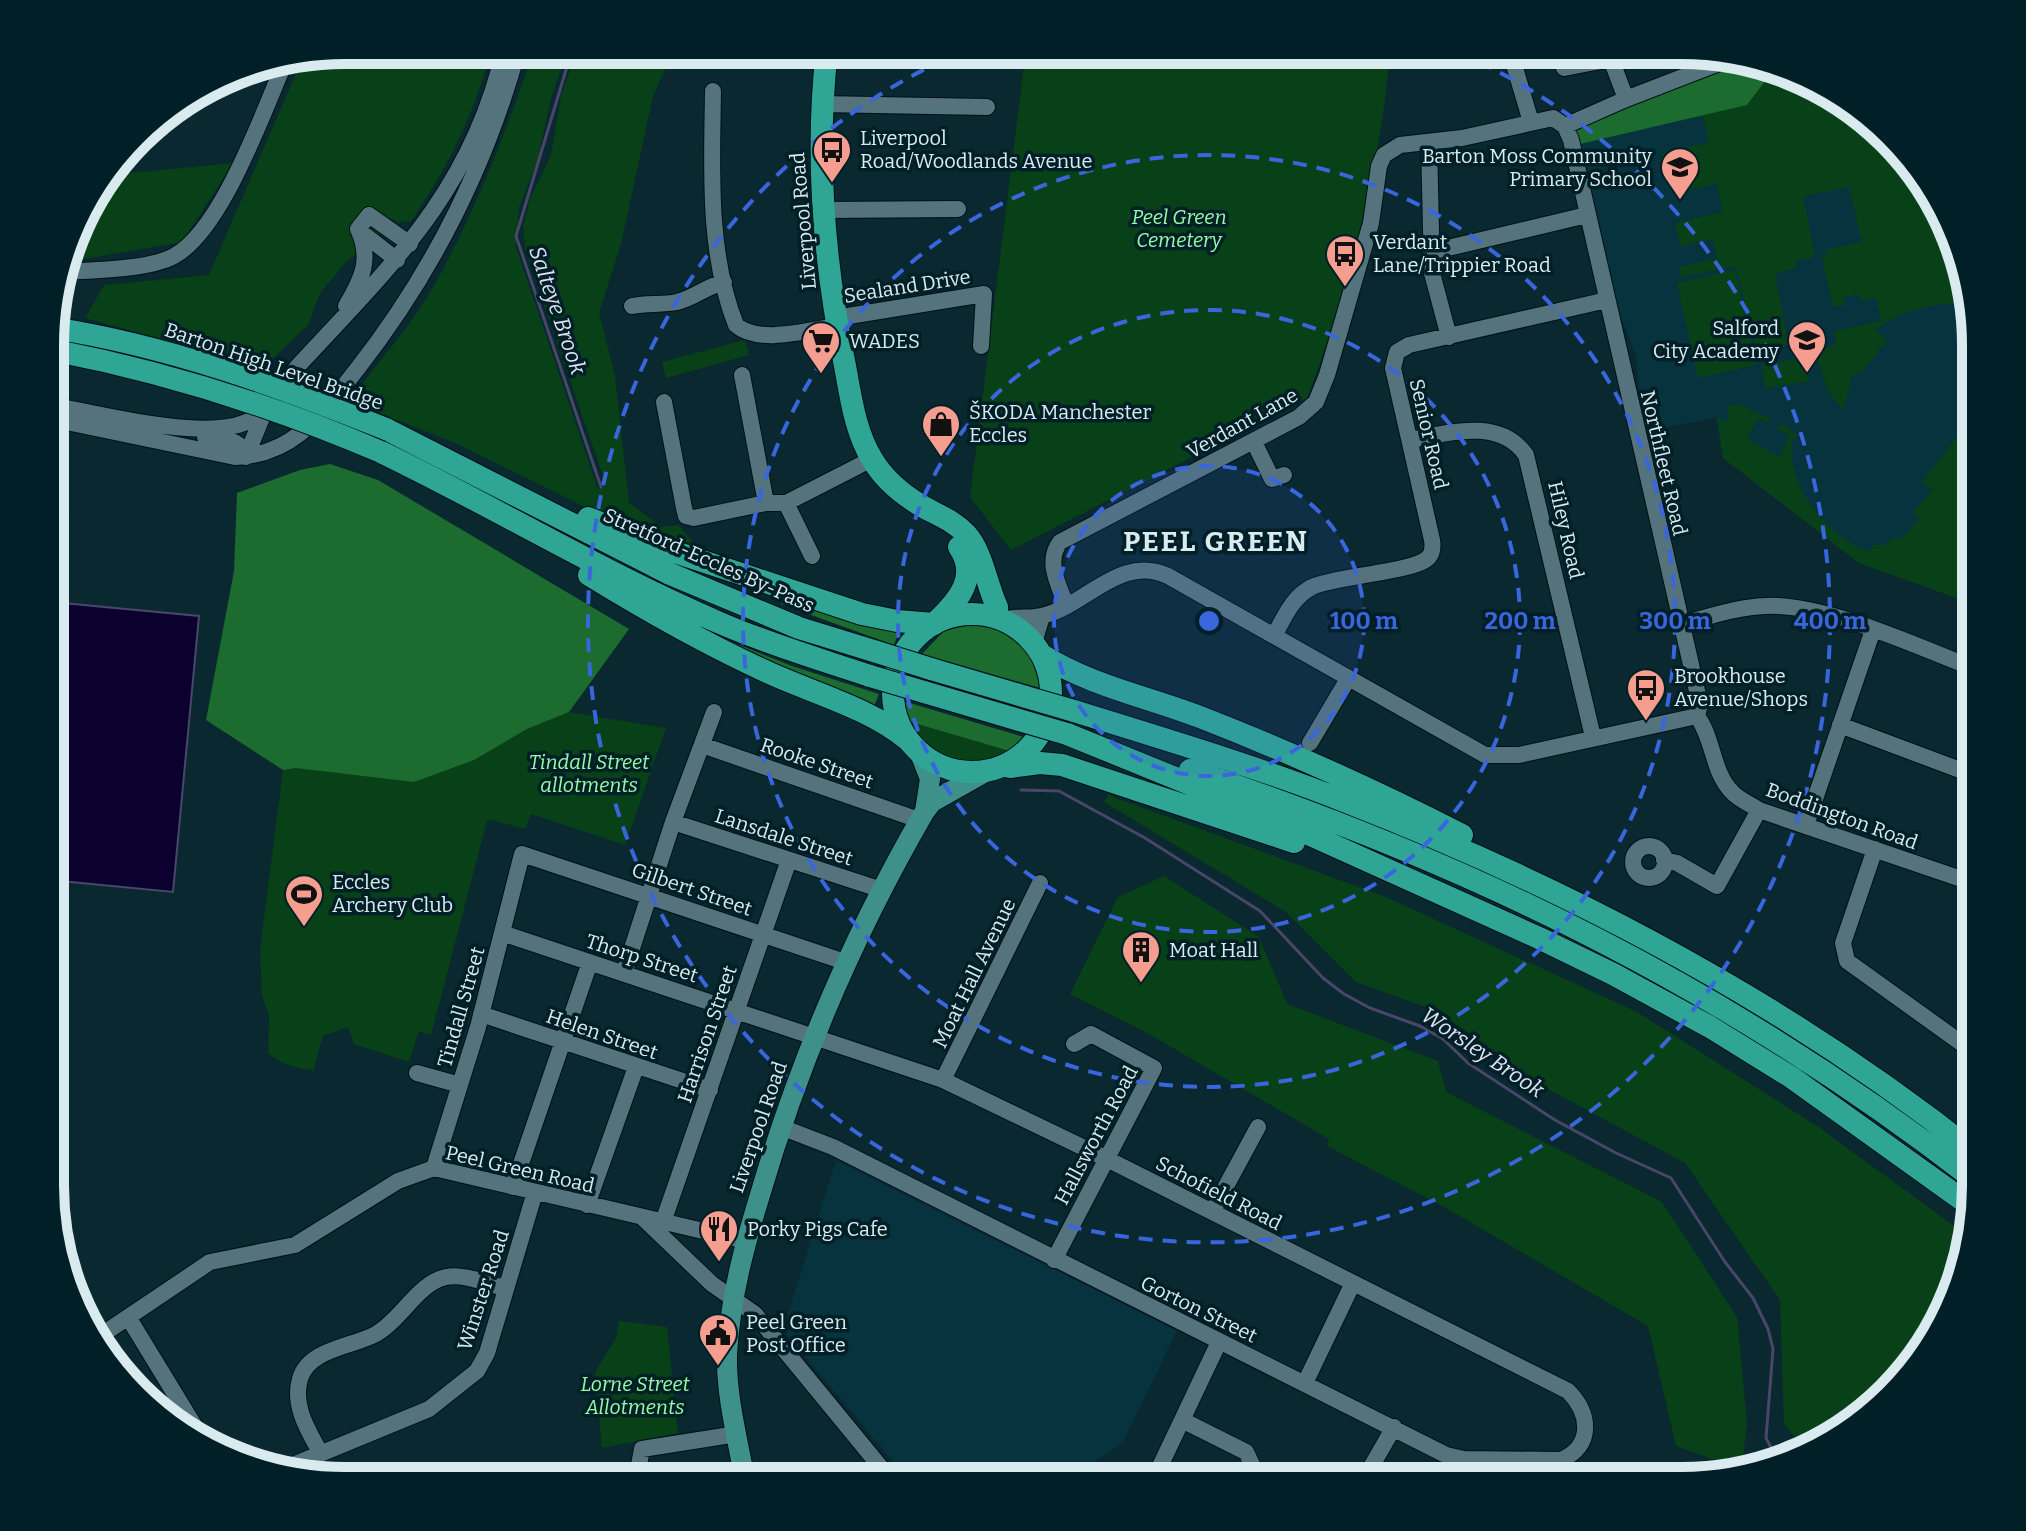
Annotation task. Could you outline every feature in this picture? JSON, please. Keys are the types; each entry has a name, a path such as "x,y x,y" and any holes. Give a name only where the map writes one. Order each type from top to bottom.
{"highway":[{"name":"Liverpool Road","path":"825,64 819,133 825,210 836,322 855,420 872,459 890,481 920,505 955,542 967,566 966,583 960,597 935,623"},
{"name":"Barton High Level Bridge","path":"65,330 136,345 221,369 386,429"},
{"name":"Barton High Level Bridge","path":"64,352 218,390 324,427 453,487"},
{"name":"Stretford-Eccles By-Pass","path":"386,429 694,585 799,628 1235,761 1329,795 1540,885"},
{"path":"436,453 616,531 675,552 862,614 897,621 935,623"},
{"path":"453,487 540,536 720,623 790,650 1187,769 1334,820 1463,873 1590,933 1757,1027 1871,1102 1961,1170"},
{"path":"453,487 587,574 684,632 777,677 884,722 950,770 965,773 1049,763 1076,769 1413,882"},
{"name":"Liverpool Road","path":"920,505 947,518 972,542 1000,619"},
{"path":"914,746 898,722 893,703 896,672 909,645 935,623 952,616 970,614 1000,619 1015,626 1062,667 1228,728 1338,775 1467,837 1540,885 1680,957 1766,1009 1883,1085 1961,1143"},
{"path":"992,770 1016,760 1031,747 1047,722 1051,683 1038,649"},
{"path":"1067,734 1266,815 1613,974 1710,1027 1791,1077 1961,1201"}],"main road":[{"name":"Liverpool Road","path":"914,746 930,779 922,815"},
{"name":"Liverpool Road","path":"742,1466 727,1369 733,1298 746,1241 781,1127 848,963 922,815 932,802 992,770"}],"street":[{"path":"64,407 154,423 223,429 252,420 397,260 436,209 465,158 500,64"},
{"path":"64,422 214,455 246,457 281,447 316,420 382,337 412,294 443,240 467,191 507,91 514,64"},
{"path":"1514,65 1531,122"},
{"path":"1564,68 1580,65"},
{"path":"1613,65 1626,99"},
{"path":"1565,126 1712,66"},
{"path":"74,271 126,268 173,256 194,239 214,213 236,174 281,72"},
{"name":"Sealand Drive","path":"713,91 712,196 724,282 736,325 751,335 760,336 984,294 981,346"},
{"path":"820,104 987,107"},
{"name":"Verdant Lane","path":"1066,605 1053,561 1060,542 1254,442 1313,407 1319,397 1371,223 1382,159 1387,151 1400,145 1429,143 1553,118 1565,126"},
{"name":"Northfleet Road","path":"1565,126 1570,136 1700,704 1697,716"},
{"path":"1429,143 1432,273 1449,337"},
{"path":"825,210 958,209"},
{"path":"358,229 369,215 410,244"},
{"path":"1431,252 1587,215"},
{"path":"358,229 397,260"},
{"path":"327,336 359,284 364,269 364,243 358,229"},
{"path":"642,308 675,302 724,282"},
{"name":"Senior Road","path":"1274,636 1291,605 1312,587 1407,566 1429,557 1432,540 1393,368 1394,360 1404,347 1607,300"},
{"path":"742,375 766,503"},
{"path":"246,457 269,402"},
{"path":"664,402 686,516 702,517 766,503 786,503 872,459"},
{"path":"154,423 176,434 236,442 244,449 246,457"},
{"name":"Hiley Road","path":"1410,440 1457,431 1490,431 1512,439 1526,455 1593,737"},
{"path":"1254,442 1272,479 1284,475"},
{"path":"786,503 812,556"},
{"path":"1000,619 1042,616 1125,573 1150,569 1168,576 1485,755 1519,755 1697,716"},
{"path":"1681,624 1734,611 1775,606 1811,610 1962,664"},
{"path":"1038,649 1042,616"},
{"path":"1806,825 1873,630"},
{"path":"1310,743 1348,679"},
{"path":"624,973 673,822 714,712"},
{"name":"Boddington Road","path":"1697,716 1704,726 1721,778 1733,794 1759,810 1961,879"},
{"path":"1840,725 1962,771"},
{"name":"Rooke Street","path":"702,745 922,815"},
{"path":"1664,860 1677,863 1717,886 1759,810"},
{"name":"Lansdale Street","path":"673,822 882,890"},
{"path":"1875,849 1843,943 1847,961 1961,1043"},
{"name":"Gilbert Street","path":"522,854 848,963"},
{"name":"Tindall Street","path":"434,1168 481,1014 522,854"},
{"name":"Harrison Street","path":"663,1222 789,860"},
{"name":"Moat Hall Avenue","path":"943,1080 1040,883"},
{"name":"Thorp Street","path":"502,933 816,1036"},
{"path":"513,1187 590,962"},
{"name":"Helen Street","path":"481,1014 710,1090"},
{"name":"Hallsworth Road","path":"1054,1260 1154,1068 1091,1034 1074,1044"},
{"name":"Schofield Road","path":"816,1036 943,1080 1105,1158 1568,1391 1581,1403 1585,1416"},
{"path":"587,1205 636,1067"},
{"path":"417,1073 460,1085"},
{"name":"Gorton Street","path":"781,1127 833,1147 1446,1455 1464,1459 1561,1460 1571,1456 1580,1446 1585,1431 1585,1416"},
{"path":"1212,1212 1258,1127"},
{"name":"Peel Green Road","path":"105,1332 210,1262 295,1245 398,1181 434,1168 746,1241"},
{"name":"Winster Road","path":"298,1463 429,1409 477,1371 487,1353 535,1192"},
{"path":"643,1218 712,1284 755,1314 880,1466"},
{"path":"687,1260 691,1243 701,1231"},
{"path":"321,1454 300,1410 300,1379 305,1368 318,1357 378,1332 398,1318 425,1287 442,1277 455,1275 505,1288"},
{"path":"1305,1383 1353,1283"},
{"path":"128,1317 179,1413"},
{"path":"1160,1467 1219,1342"},
{"path":"1182,1420 1246,1452 1253,1467"},
{"path":"1371,1467 1394,1427"},
{"path":"639,1466 642,1449 737,1434"}],"shaded area":[{"name":"Salford City Academy","path":"1747,105 1848,119 1880,146 1904,174 1941,237 1960,308 1962,600 1859,563 1723,458 1716,418 1642,432 1636,357 1611,290 1580,144"},
{"path":"64,603 199,616 173,892 65,881"},
{"path":"836,1160 1177,1331 1123,1442 1088,1467 897,1466 783,1330"}],"green space":[{"path":"345,64 487,64 459,139 411,221 398,222 389,218 370,255 355,255 346,262 320,293 308,325 264,367 85,318 104,285 209,275 298,68"},
{"path":"529,64 563,64 551,98 538,159 519,208 516,247 598,489 606,486 525,249 523,226 530,199 551,155 561,96 572,64 668,64 653,96 621,244 599,313 615,376 629,503 662,527 678,525 693,542 674,544 595,512 455,443 349,401 417,313 436,282 465,226"},
{"name":"Peel Green Cemetery","path":"1024,65 1389,65 1379,139 1361,227 1307,398 1011,550 970,497"},
{"path":"1725,67 1768,78 1747,105 1580,144 1576,129"},
{"path":"1768,78 1806,93 1852,122 1880,146 1915,189 1933,220 1947,254 1959,305 1918,308 1875,330 1887,341 1860,374 1854,373 1843,410 1828,392 1815,351 1836,345 1834,331 1881,321 1876,298 1861,301 1859,294 1843,297 1845,305 1833,307 1822,256 1827,254 1825,250 1862,242 1849,187 1803,196 1815,257 1795,261 1796,268 1775,273 1788,345 1756,351 1736,266 1681,277 1680,267 1717,258 1713,239 1680,246 1675,223 1723,212 1717,184 1686,190 1682,171 1675,172 1674,168 1665,172 1661,154 1709,142 1703,115 1747,105"},
{"path":"233,163 182,242 77,260 93,220 122,174"},
{"path":"1735,270 1756,365 1698,378 1677,283"},
{"path":"745,340 749,355 666,378 662,362"},
{"path":"1805,358 1809,381 1765,388 1762,365"},
{"path":"1738,404 1771,419 1768,423 1758,418 1747,439 1779,457 1790,436 1777,429 1781,423 1799,436 1792,439 1792,457 1803,492 1813,508 1839,535 1870,552 1873,545 1884,545 1895,537 1901,540 1919,518 1913,513 1932,489 1922,482 1962,430 1962,600 1859,563 1723,458 1717,417 1720,416 1721,422 1728,421 1728,406"},
{"path":"330,464 378,480 629,629 569,712 527,729 474,760 414,782 296,768 283,770 206,720 234,571 237,493 300,470"},
{"path":"785,596 900,629 894,645 781,604"},
{"path":"978,623 1003,630 1021,644 1033,664 1040,688 922,654 944,631"},
{"path":"727,640 792,666 879,694 872,711 724,647"},
{"path":"903,701 1027,738 1013,752 907,721"},
{"name":"Tindall Street allotments","path":"569,712 666,728 625,845 531,814 525,829 487,821 431,1035 419,1031 409,1062 354,1044 348,1027 323,1036 313,1071 283,1063 268,1053 269,1016 262,995 260,950 283,770 527,729"},
{"path":"907,721 1013,752 980,768 965,770 951,767 926,751"},
{"path":"1108,795 1386,897 1637,1012 1817,1126 1959,1229 1941,1294 1915,1342 1880,1385 1852,1409 1799,1441 1784,1424 1780,1300 1685,1163 1548,1089 1439,1012 1356,982 1286,912 1104,802"},
{"path":"1164,876 1259,937 1287,1004 1438,1061 1446,1092 1662,1202 1737,1317 1747,1423 1743,1460 1726,1464 1676,1446 1648,1326 1446,1208 1327,1146 1329,1139 1149,1034 1070,994 1118,897"},
{"name":"Lorne Street Allotments","path":"619,1321 667,1327 678,1433 602,1448 595,1372 616,1338"}],"waterway":[{"name":"Salteye Brook","path":"568,64 516,236 601,487"},
{"name":"Worsley Brook","path":"1021,790 1059,791 1145,838 1260,911 1323,978 1344,994 1370,1008 1420,1026 1443,1039 1468,1063 1555,1120 1671,1178 1725,1262 1753,1298 1768,1329 1773,1349 1766,1438 1773,1452"}],"place":[{"name":"Liverpool Road/Woodlands Avenue","path":"832,184"},
{"name":"Barton Moss Community Primary School","path":"1680,201"},
{"name":"Verdant Lane/Trippier Road","path":"1345,288"},
{"name":"Salford City Academy","path":"1807,374"},
{"name":"WADES","path":"821,375"},
{"name":"ŠKODA Manchester Eccles","path":"941,458"},
{"name":"Brookhouse Avenue/Shops","path":"1646,722"},
{"name":"Eccles Archery Club","path":"304,928"},
{"name":"Moat Hall","path":"1141,984"},
{"name":"Porky Pigs Cafe","path":"719,1263"},
{"name":"Peel Green Post Office","path":"718,1367"}],"district":[{"name":"PEEL GREEN","path":"1216,541"}]}
